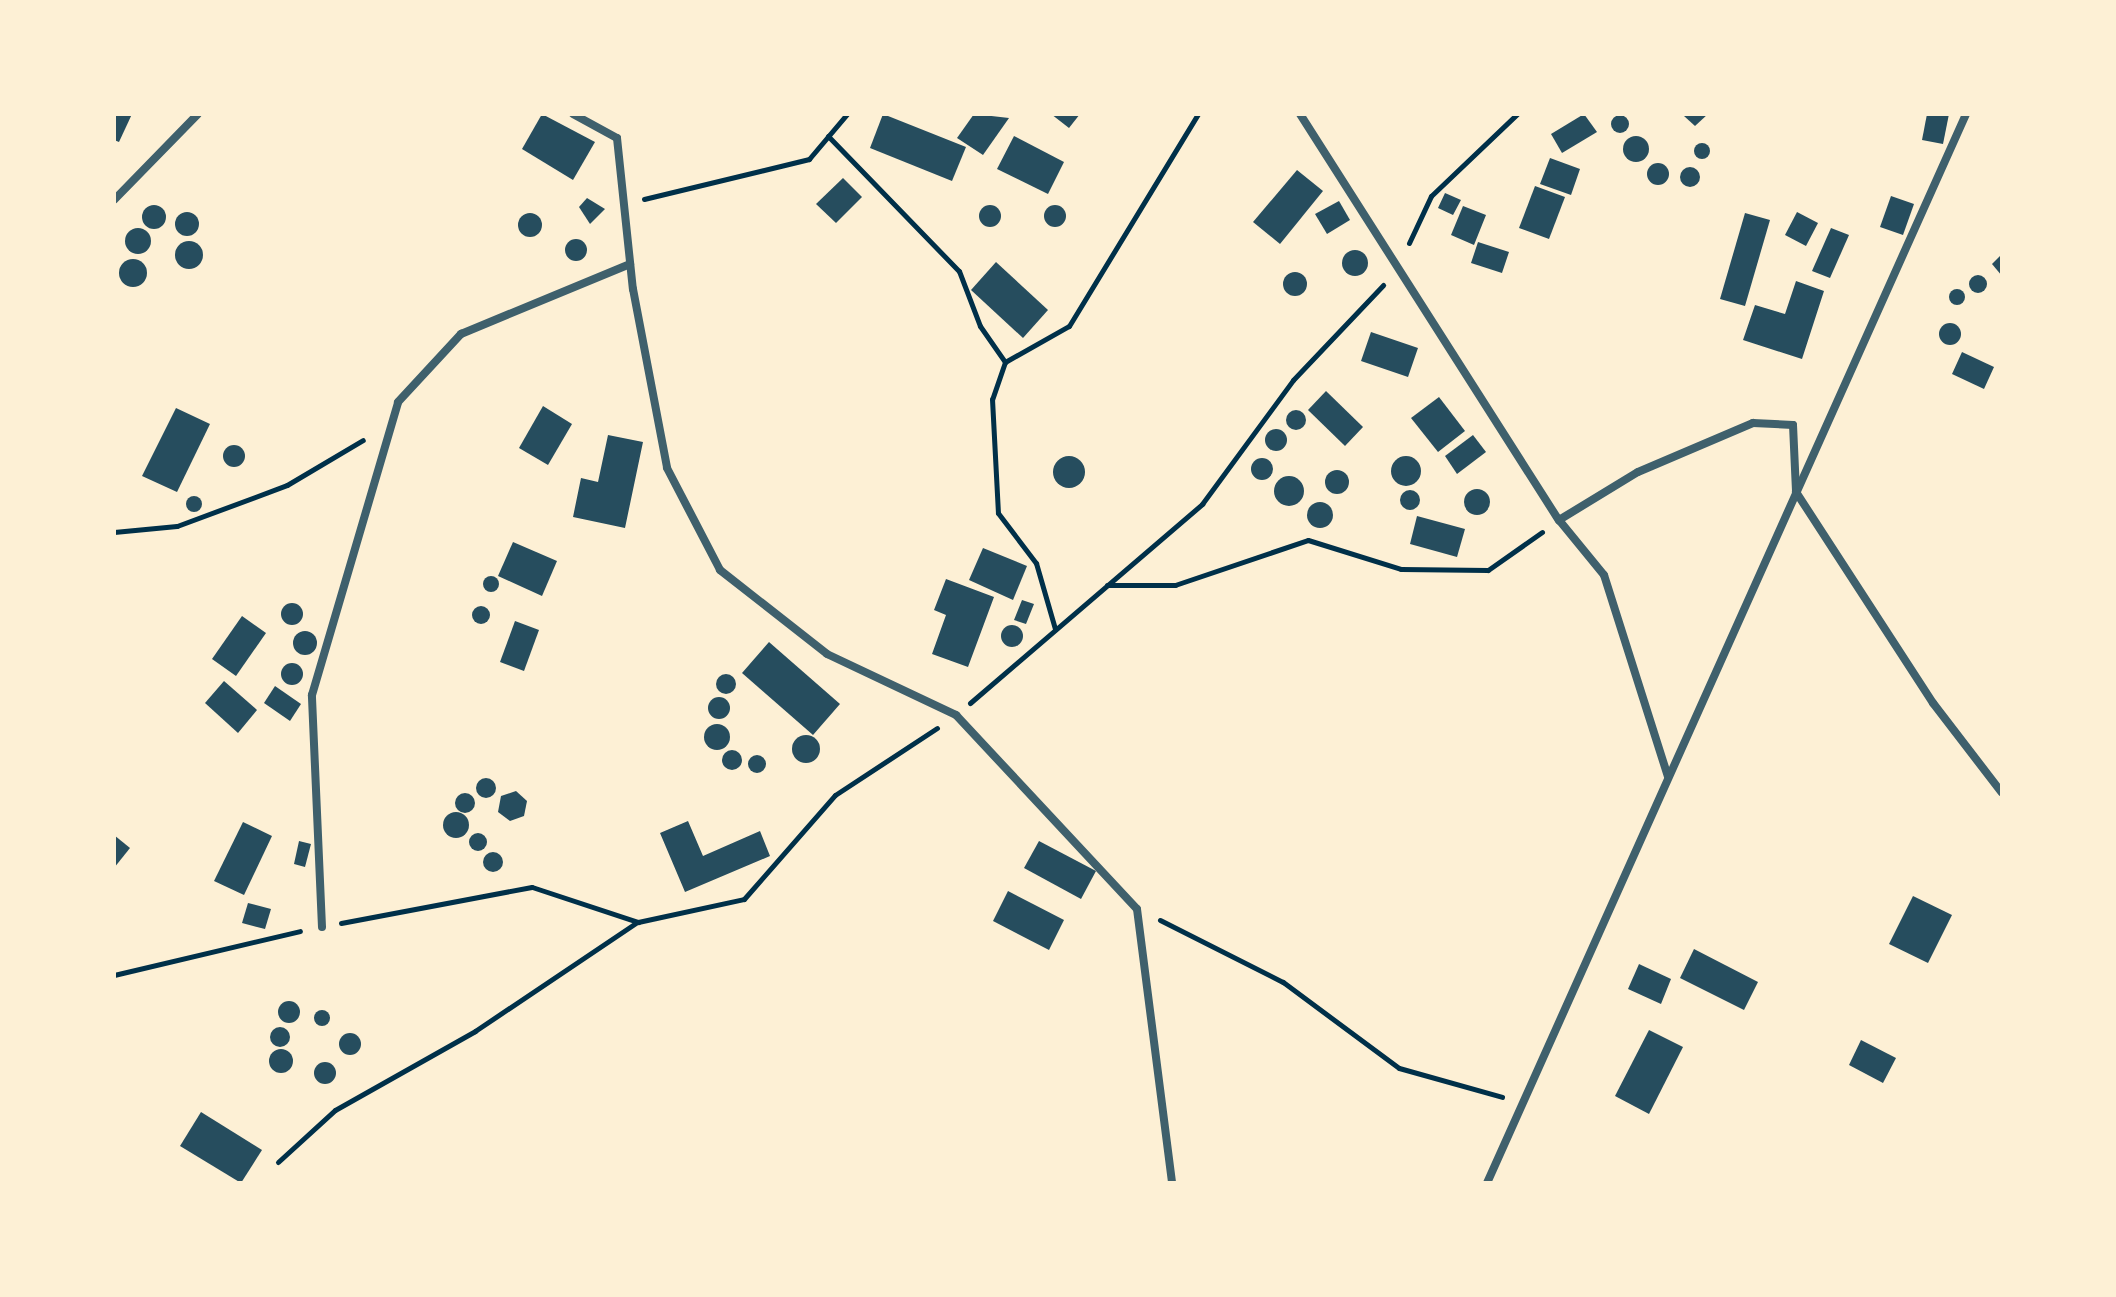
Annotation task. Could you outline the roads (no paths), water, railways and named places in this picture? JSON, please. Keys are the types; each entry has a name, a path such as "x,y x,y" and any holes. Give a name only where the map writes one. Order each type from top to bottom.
{"street":[{"path":"114,200 198,114"},
{"path":"573,114 617,138 630,264 667,468 720,570 827,654 956,715 1137,909 1172,1183"},
{"path":"1300,114 1559,520 1604,575 1668,777"},
{"path":"1487,1183 1519,1102 1966,114"},
{"path":"322,927 312,695 398,402 461,334 630,264"},
{"path":"1559,520 1638,472 1753,423 1793,425 1796,492 1933,703 2002,793"}]}
